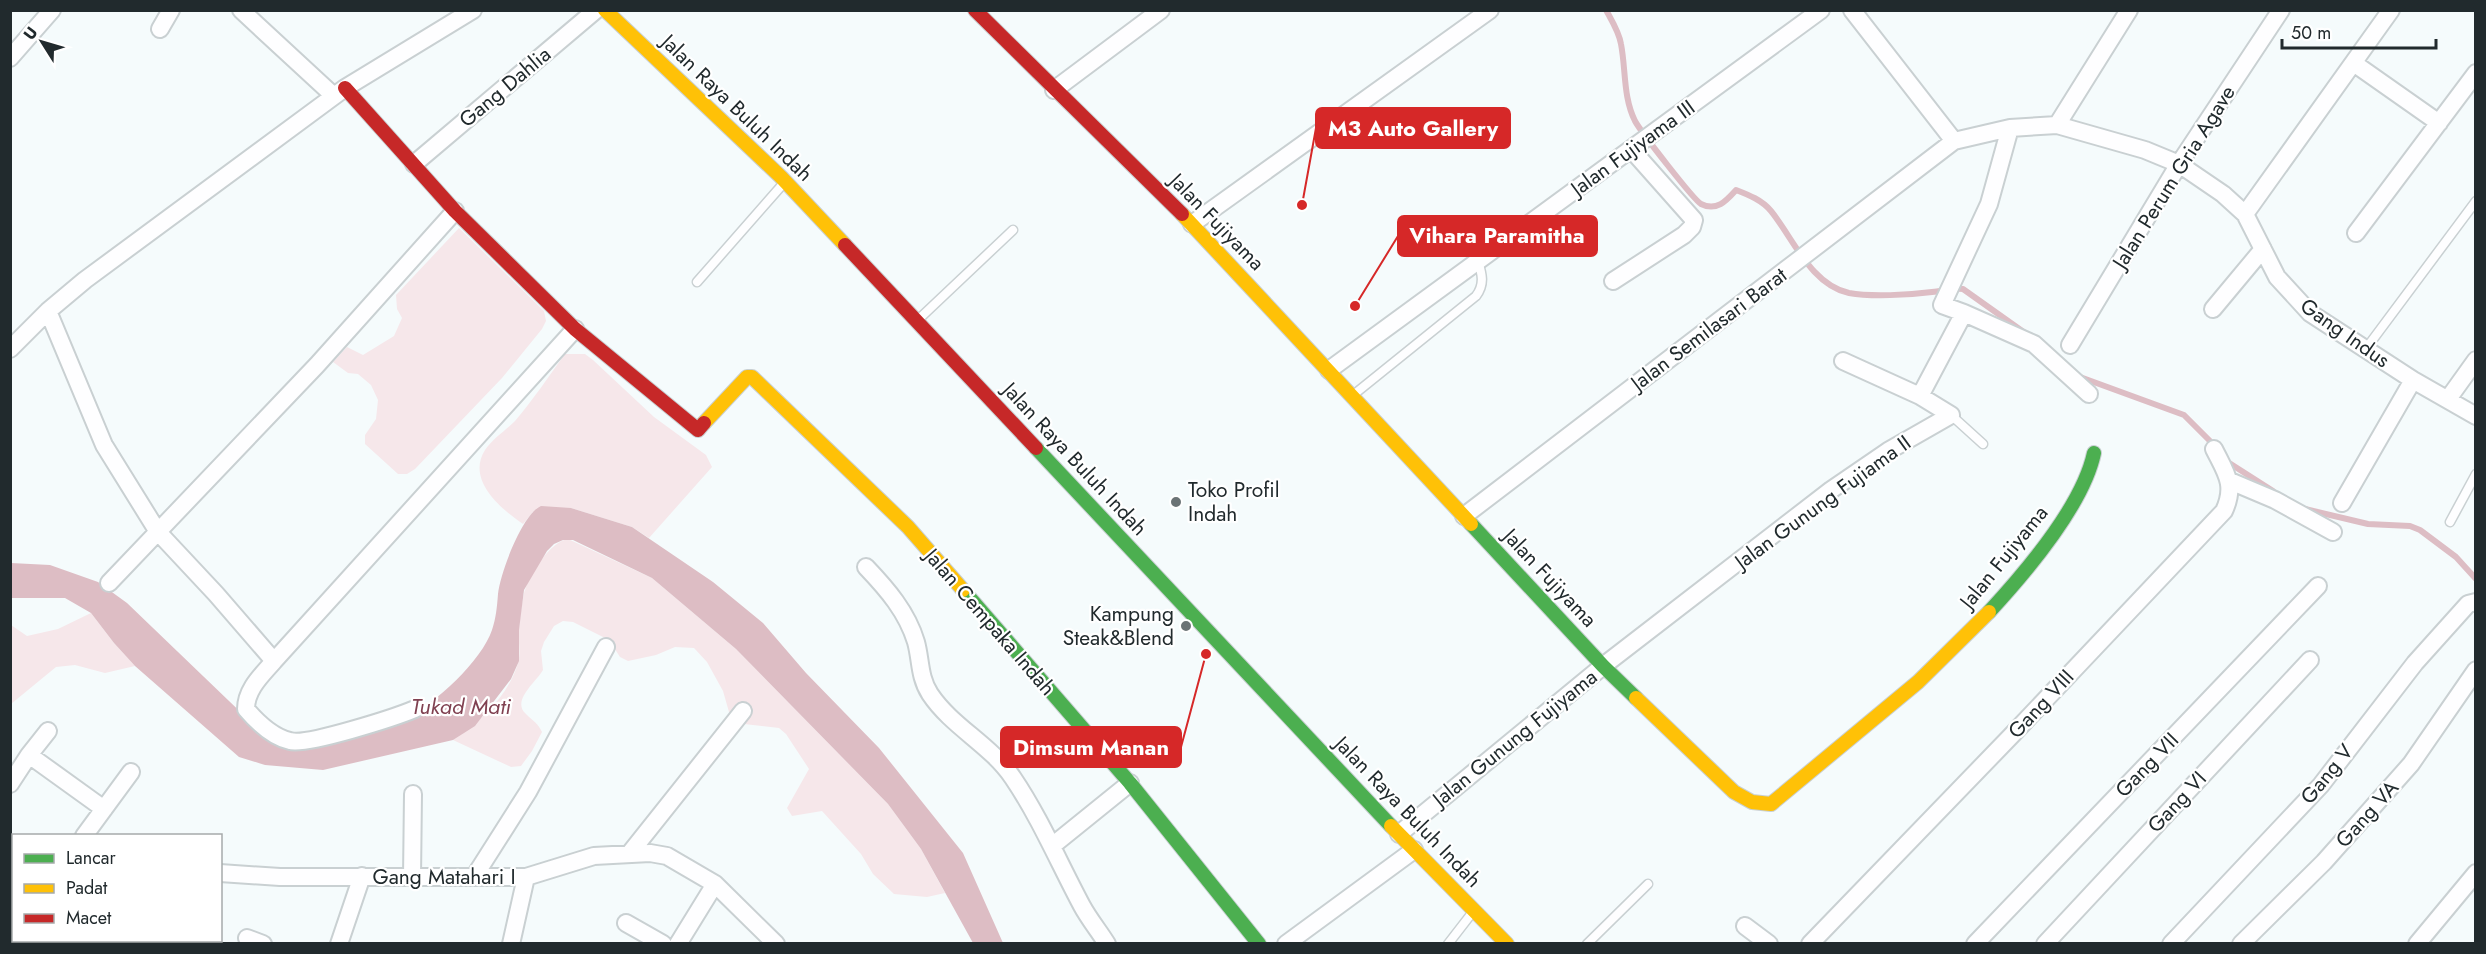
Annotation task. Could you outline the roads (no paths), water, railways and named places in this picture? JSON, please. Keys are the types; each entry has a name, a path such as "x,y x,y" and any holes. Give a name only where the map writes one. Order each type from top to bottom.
{"main road":[{"name":"Jalan Raya Buluh Indah","path":"605,10 785,182 1414,850 1507,944"},
{"name":"Jalan Fujiyama","path":"975,10 1192,224 1603,666 1734,792 1758,805 1771,804 1925,675 1998,603 2080,492 2091,473 2094,453"},
{"path":"340,92 414,164 455,210 575,329"},
{"name":"Jalan Cempaka Indah","path":"575,329 698,430 744,379 752,377 756,380 908,527 1130,783 1259,944"}],"street":[{"path":"10,58 52,10"},
{"path":"160,29 171,10"},
{"path":"241,10 340,92"},
{"path":"10,349 48,311 85,280 340,92 473,10"},
{"name":"Gang Dahlia","path":"414,164 596,10"},
{"path":"1054,90 1161,10"},
{"path":"1192,224 1490,10"},
{"name":"Jalan Fujiyama III","path":"1329,370 1821,10"},
{"path":"1852,10 1954,141"},
{"path":"2057,125 2130,10"},
{"name":"Jalan Perum Gria Agave","path":"2070,345 2179,164 2281,10"},
{"path":"2244,214 2355,64 2391,10"},
{"path":"2355,64 2439,123"},
{"path":"2356,233 2475,73"},
{"name":"Jalan Semilasari Barat","path":"1464,516 1954,141 2010,128 2057,125"},
{"name":"Gang Indus","path":"2057,125 2145,150 2179,164 2223,194 2244,214 2277,277 2310,313 2413,380 2475,416"},
{"path":"2010,128 1989,204 1942,305 2034,344 2089,394"},
{"path":"1613,281 1684,235 1692,227 1694,220 1631,149"},
{"path":"109,583 317,365 455,210"},
{"path":"2213,309 2264,249"},
{"path":"48,311 104,445 158,532 274,661"},
{"path":"1920,396 1964,313"},
{"path":"415,709 390,719 293,742 282,739 257,722 246,709 249,693 274,661 575,329"},
{"path":"2448,399 2475,360"},
{"path":"1843,361 1920,396 1951,416"},
{"path":"2342,502 2413,380"},
{"name":"Jalan Gunung Fujiama II","path":"1603,666 1832,490 1888,451 1951,416"},
{"path":"2214,449 2230,481 2275,500 2333,532"},
{"name":"Gang VIII","path":"1810,944 2224,512 2230,494 2230,481"},
{"path":"866,567 897,603 908,623 916,642 919,667 929,692 945,712 1012,777 1052,846 1083,908 1107,944"},
{"name":"Gang VII","path":"1975,944 2318,586"},
{"name":"Gang V","path":"2171,944 2321,785 2415,663 2468,604 2475,602"},
{"path":"474,877 528,792 606,647"},
{"name":"Gang VI","path":"2045,944 2310,660"},
{"name":"Jalan Gunung Fujiyama","path":"1399,834 1603,666"},
{"name":"Gang VA","path":"2241,944 2324,862 2411,764 2425,747 2475,670"},
{"path":"630,853 743,711"},
{"path":"10,784 48,731"},
{"path":"29,755 104,809"},
{"path":"85,834 131,772"},
{"path":"1052,846 1130,783"},
{"path":"412,877 413,794"},
{"path":"1286,944 1414,850"},
{"name":"Gang Matahari I","path":"222,873 280,877 526,877 594,856 650,853 667,856 715,884 776,944"},
{"path":"2417,944 2475,873"},
{"path":"339,944 362,876"},
{"path":"511,944 526,877"},
{"path":"678,944 715,884"},
{"path":"626,923 663,944"},
{"path":"1745,926 1769,944"}],"lane":[{"path":"697,282 785,182"},
{"path":"2365,350 2475,201"},
{"path":"917,322 1013,230"},
{"path":"1352,396 1476,296 1480,291 1483,278 1478,261"},
{"path":"1951,416 1983,444"},
{"path":"2450,522 2475,474"},
{"path":"1587,944 1648,884"},
{"path":"1448,944 1474,911"}],"water":[{"name":"Tukad Mati","path":"541,506 571,508 632,527 713,582 763,623 806,673 879,748 963,853 1003,943 973,943 921,849 888,804 736,649 652,578 573,540 563,540 554,544 547,551 524,590 519,630 519,661 511,679 475,726 453,740 323,770 265,765 239,757 135,666 91,613 65,598 11,598 11,563 50,565 98,582 127,603 254,725 285,744 406,717 430,703 456,680 487,642 492,630 507,559 527,520"}],"waterway":[{"path":"1606,10 1620,40 1627,93 1635,121 1667,165 1701,204 1717,206 1736,190 1759,201 1771,211 1813,271 1836,288 1849,293 1879,295 1963,289 2025,333"},
{"path":"2080,377 2184,415 2215,446"},
{"path":"2226,461 2273,491"},
{"path":"2305,509 2368,524 2410,526 2420,530 2456,557 2476,579"}],"place":[{"name":"M3 Auto Gallery","path":"1302,205"},
{"name":"Vihara Paramitha","path":"1355,306"},
{"name":"Toko Profil Indah","path":"1176,502"},
{"name":"Kampung Steak&Blend","path":"1186,626"},
{"name":"Dimsum Manan","path":"1206,654"}]}
